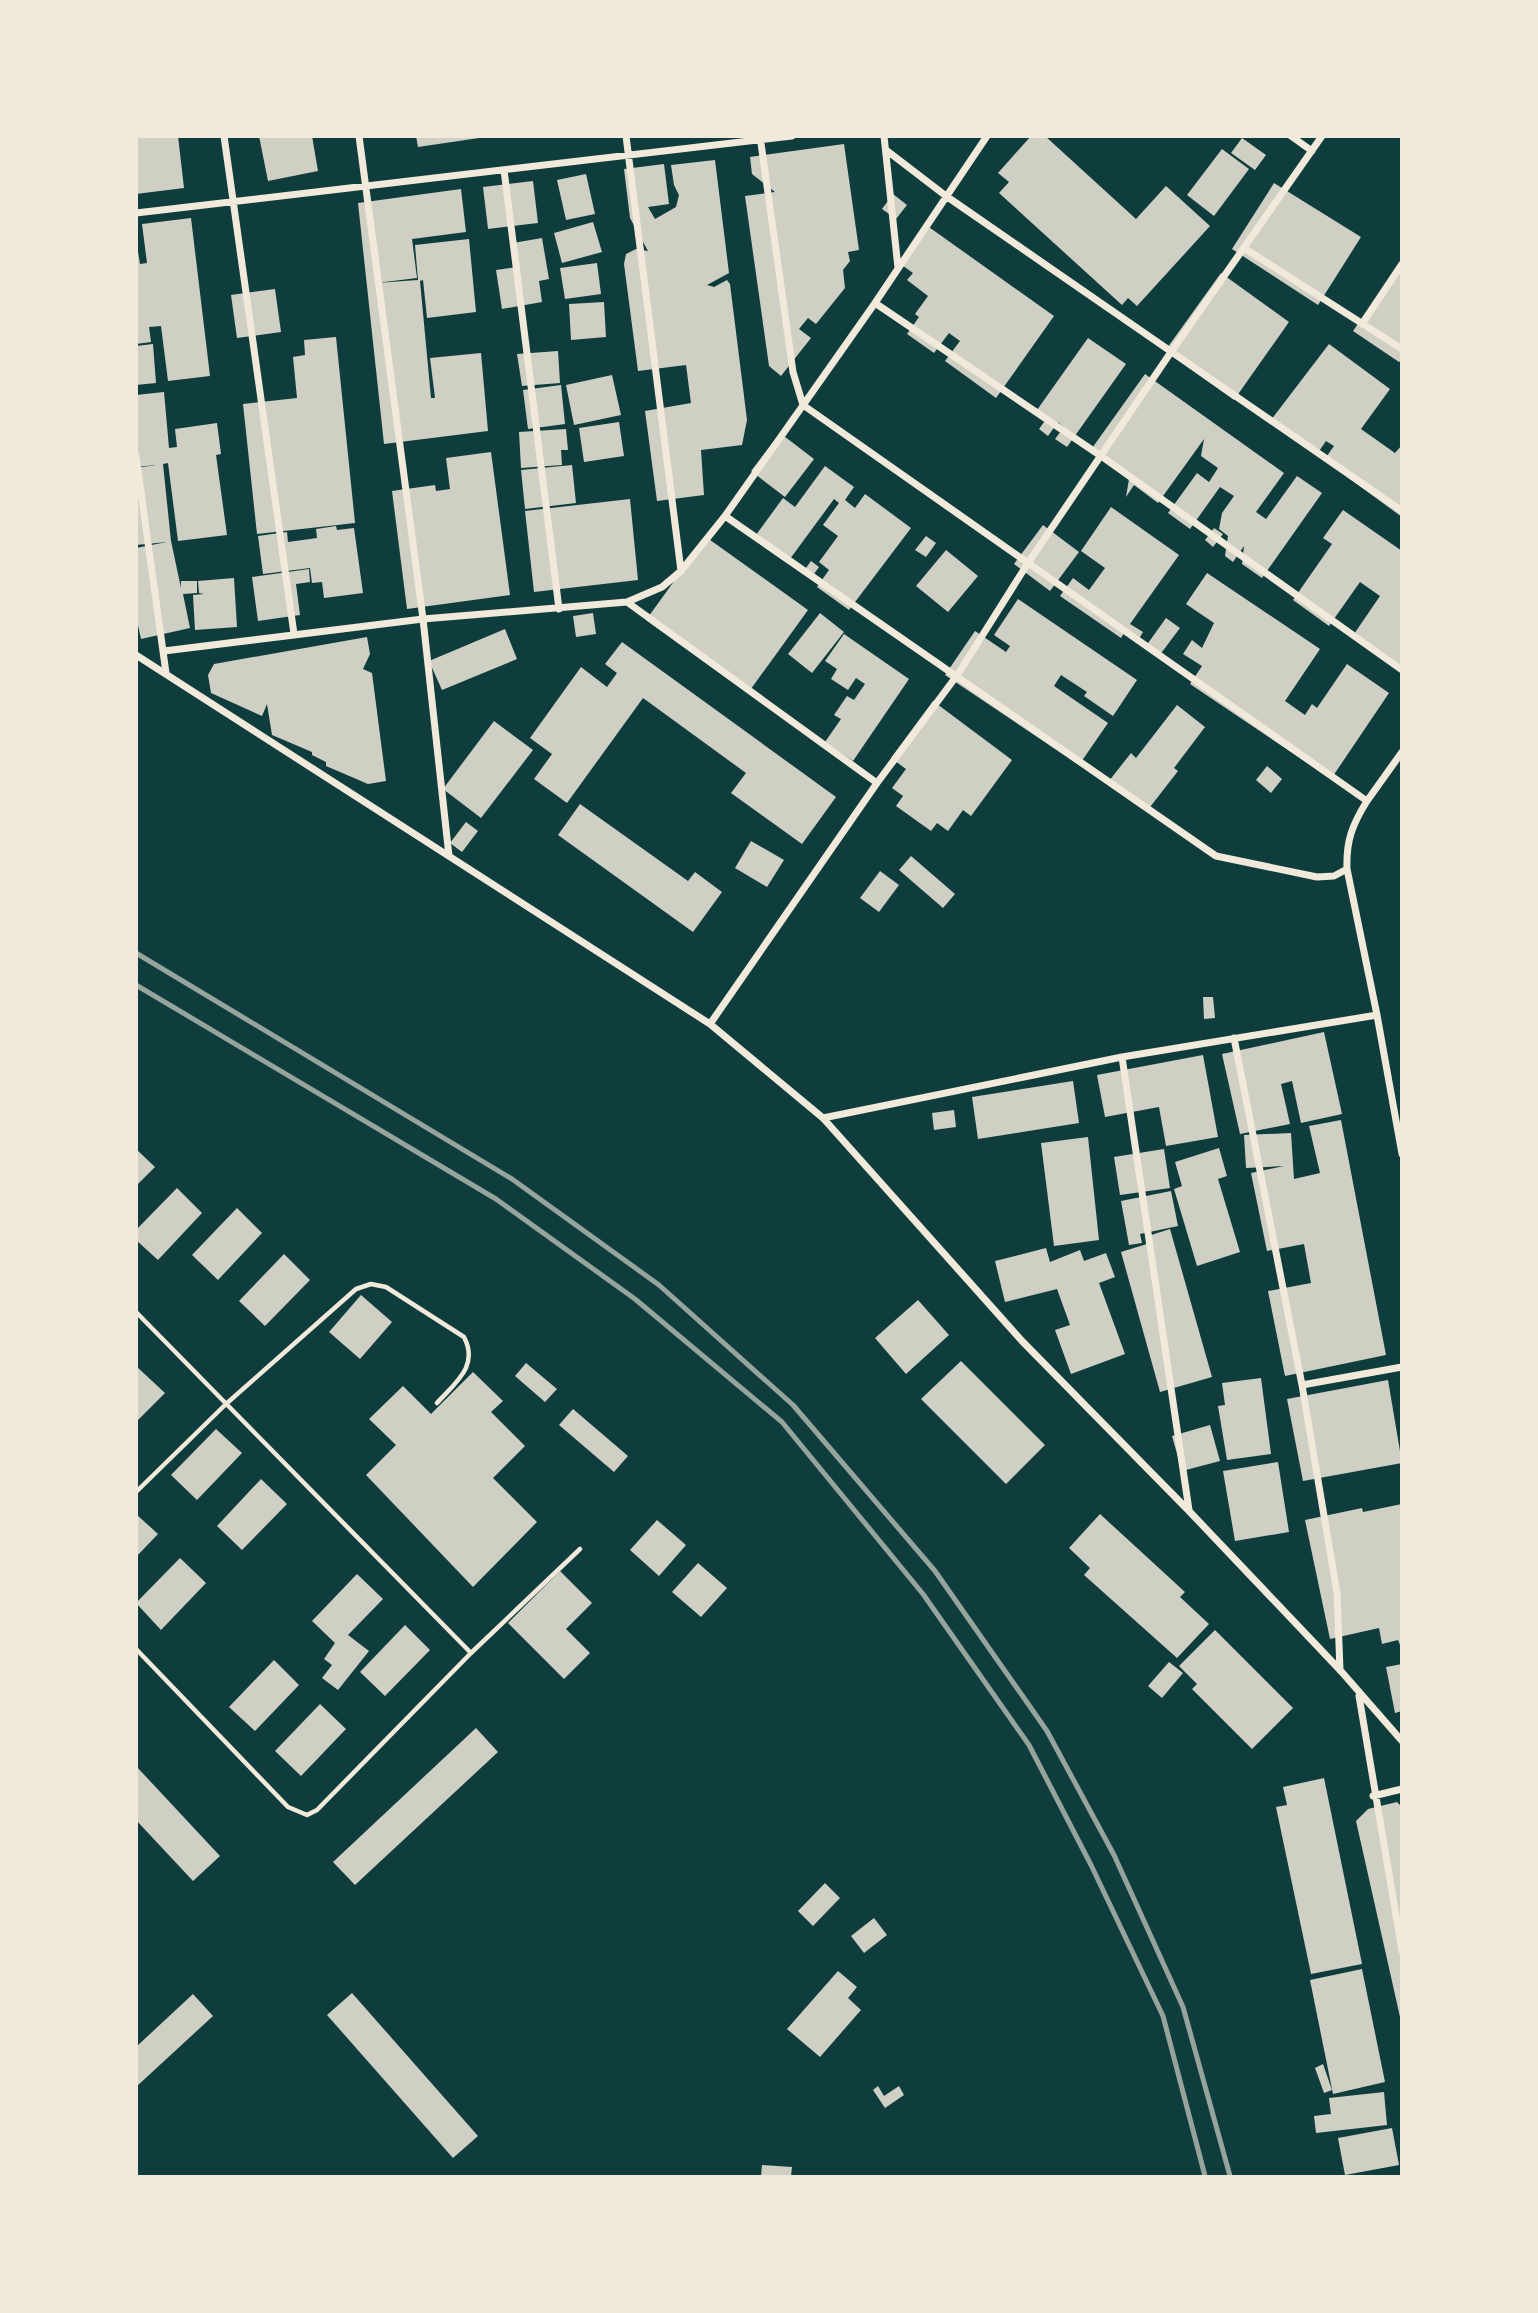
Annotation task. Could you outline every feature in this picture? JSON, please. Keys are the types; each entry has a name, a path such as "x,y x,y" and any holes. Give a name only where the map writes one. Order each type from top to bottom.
{"street":[{"path":"224,136 294,634"},
{"path":"359,136 423,619 449,856"},
{"path":"626,136 681,571"},
{"path":"136,213 792,136"},
{"path":"884,136 898,269"},
{"path":"164,651 423,619 627,603 662,587 681,571 725,516 876,303 986,136"},
{"path":"1291,136 1312,151"},
{"path":"710,1024 877,783 958,674 1028,563 1322,136"},
{"path":"760,138 793,372 803,405 1367,801"},
{"path":"886,150 946,196 1402,511"},
{"path":"504,170 559,609"},
{"path":"1244,248 1402,349"},
{"path":"1362,324 1402,264"},
{"path":"876,303 1101,456 1402,670"},
{"path":"136,456 166,673"},
{"path":"725,516 958,674 1216,856 1317,877 1334,876 1348,869"},
{"path":"627,603 877,783"},
{"path":"136,655 710,1024 823,1118 1022,1341 1189,1511 1402,1741"},
{"path":"1402,752 1350,828 1346,846 1348,869 1402,1154"},
{"path":"823,1118 1122,1057 1377,1015"},
{"path":"1234,1038 1303,1385 1337,1593 1340,1671"},
{"path":"1122,1057 1189,1511"},
{"path":"1303,1385 1402,1367"},
{"path":"1359,1696 1373,1796 1402,1951"},
{"path":"1373,1796 1402,1789"}],"lane":[{"path":"136,1492 226,1404 356,1289 371,1284 386,1287 464,1337 470,1349 471,1362 437,1403"},
{"path":"138,1316 471,1653"},
{"path":"136,1649 288,1807 307,1815 317,1810 471,1653 580,1549"}],"building":[{"path":"136,136 178,136 184,188 136,194"},
{"path":"259,136 312,136 318,171 268,181"},
{"path":"416,136 479,136 479,138 418,147"},
{"path":"1031,136 1045,136 1136,219 1166,186 1210,226 1137,306 1128,298 1122,305 999,193 1009,182 998,173"},
{"path":"1242,138 1266,155 1255,170 1231,153"},
{"path":"844,144 859,250 848,252 850,261 843,270 845,288 816,324 808,318 799,329 811,338 781,376 769,366 745,196 775,192 752,174 750,157"},
{"path":"1222,149 1249,169 1214,216 1187,195"},
{"path":"715,160 729,273 707,285 714,287 727,280 730,284 747,420 742,445 701,450 704,495 657,501 645,411 691,403 686,365 638,371 624,264 626,254 636,249 648,251 630,218 624,169 664,164 669,204 648,207 655,219 676,207 679,195 674,185 671,165"},
{"path":"586,174 595,214 566,220 557,180"},
{"path":"533,181 538,223 488,229 483,187"},
{"path":"1274,183 1361,237 1318,305 1232,249"},
{"path":"461,189 466,232 412,239 417,278 376,283 418,280 415,245 469,239 476,312 427,318 423,280 420,281 431,398 435,398 430,358 481,353 488,431 384,444 358,203"},
{"path":"893,194 907,205 896,219 882,209"},
{"path":"191,218 210,376 168,381 161,326 149,327 151,342 136,344 136,239 140,264 147,263 142,224"},
{"path":"593,222 602,252 562,263 554,233"},
{"path":"926,225 1054,316 996,398 945,361 960,341 949,333 934,353 907,334 919,317 915,314 928,296 907,280 913,273 899,263"},
{"path":"542,238 549,279 539,281 542,302 502,309 496,270 517,267 513,243"},
{"path":"597,263 601,294 565,299 560,268"},
{"path":"1400,263 1402,360 1399,362 1353,331"},
{"path":"1221,273 1289,322 1234,400 1165,351"},
{"path":"275,289 281,332 237,338 231,295"},
{"path":"604,302 606,337 571,340 569,304"},
{"path":"336,337 355,523 257,534 243,404 297,398 293,357 305,355 304,340"},
{"path":"1088,338 1126,364 1067,447 1055,439 1064,427 1058,422 1048,436 1039,429 1047,418 1037,410"},
{"path":"153,344 156,383 136,385 136,346"},
{"path":"1329,344 1390,389 1361,429 1395,453 1402,445 1402,517 1324,460 1334,446 1326,441 1317,454 1271,420"},
{"path":"558,351 560,383 522,386 517,354"},
{"path":"1145,374 1284,473 1256,512 1266,519 1297,476 1322,493 1262,578 1242,564 1244,546 1233,562 1225,556 1228,536 1219,529 1222,513 1234,496 1220,487 1190,529 1168,513 1197,473 1209,482 1218,468 1201,456 1204,439 1158,503 1134,485 1126,497 1129,479 1090,451"},
{"path":"612,375 621,415 574,425 566,385"},
{"path":"561,385 565,424 528,429 523,390"},
{"path":"164,392 169,448 177,447 175,429 217,423 221,454 216,455 227,535 178,541 168,463 163,464 171,541 181,588 181,581 197,581 197,593 183,594 190,628 141,639 136,616 136,548 167,542 136,545 136,468 156,465 136,467 136,395"},
{"path":"619,422 624,456 584,462 579,428"},
{"path":"566,429 568,450 561,450 562,465 521,468 519,432"},
{"path":"780,433 814,459 785,497 751,471"},
{"path":"491,452 510,595 407,609 392,491 435,485 436,491 450,489 446,458"},
{"path":"572,465 576,503 525,509 521,470"},
{"path":"825,466 854,487 845,500 855,508 865,494 911,528 849,610 817,587 829,570 819,562 838,536 823,525 839,503 834,499 787,563 753,539 783,498 795,507"},
{"path":"630,499 638,580 534,592 525,511"},
{"path":"1111,507 1179,555 1130,624 1143,632 1137,642 1124,633 1121,638 1060,596 1073,578 1089,590 1105,568 1081,551"},
{"path":"1343,510 1402,551 1402,667 1352,637 1380,596 1360,582 1329,626 1293,600 1332,544 1323,538"},
{"path":"1043,525 1079,552 1050,591 1014,564"},
{"path":"336,526 337,530 354,528 363,593 324,598 322,582 312,583 310,568 263,574 258,536 287,532 288,542 317,538 316,529"},
{"path":"1214,528 1223,534 1213,547 1205,540"},
{"path":"926,536 936,543 926,557 915,550"},
{"path":"706,537 808,610 748,693 646,620"},
{"path":"946,550 978,576 948,612 916,586"},
{"path":"811,561 819,567 811,578 803,572"},
{"path":"309,569 310,582 296,584 300,615 258,621 252,577"},
{"path":"1207,573 1320,649 1285,701 1305,715 1312,704 1317,708 1347,664 1389,693 1331,779 1190,684 1202,666 1183,654 1192,640 1202,648 1214,623 1186,604"},
{"path":"234,578 237,627 195,630 193,595 204,594 199,593 198,581"},
{"path":"1018,599 1137,680 1113,716 1084,696 1087,692 1061,675 1054,686 1108,723 1079,765 945,675 975,631 1006,652 1010,646 994,635"},
{"path":"593,613 596,634 576,637 573,616"},
{"path":"820,613 844,632 812,673 788,654"},
{"path":"1166,618 1180,628 1159,656 1146,646"},
{"path":"505,629 517,659 442,690 429,661"},
{"path":"844,634 909,679 853,761 825,742 841,719 834,715 847,696 854,700 865,684 856,678 848,690 831,679 837,669 825,661"},
{"path":"367,637 370,654 363,669 372,673 386,781 368,784 326,766 326,762 312,755 312,752 272,735 267,704 262,716 211,693 208,675 214,664"},
{"path":"622,642 836,797 802,844 731,793 746,773 643,698 567,803 534,779 552,754 530,738 581,667 607,687 617,673 605,664"},
{"path":"933,701 1012,760 971,816 963,810 948,831 937,823 931,831 896,806 903,796 892,788 906,769 891,758"},
{"path":"1177,705 1205,727 1174,768 1178,771 1147,811 1109,781 1131,753 1136,758"},
{"path":"494,721 533,750 481,818 443,789"},
{"path":"1267,766 1282,779 1271,793 1256,780"},
{"path":"580,804 688,881 695,872 722,892 693,932 558,835"},
{"path":"466,822 478,831 462,852 450,843"},
{"path":"751,841 784,860 767,887 735,868"},
{"path":"911,856 955,894 943,908 899,870"},
{"path":"880,871 899,885 879,912 860,898"},
{"path":"1203,997 1213,997 1215,1018 1204,1019"},
{"path":"1324,1032 1342,1114 1301,1123 1292,1081 1281,1084 1290,1124 1240,1134 1222,1054"},
{"path":"1203,1055 1218,1137 1166,1146 1159,1107 1105,1117 1097,1075"},
{"path":"1073,1081 1079,1123 978,1139 972,1097"},
{"path":"954,1110 956,1127 934,1130 932,1113"},
{"path":"1341,1120 1386,1355 1285,1376 1268,1291 1311,1283 1304,1244 1267,1251 1251,1173 1284,1166 1246,1168 1244,1135 1291,1133 1294,1179 1320,1173 1309,1126"},
{"path":"1088,1137 1099,1240 1054,1246 1041,1143"},
{"path":"1219,1148 1227,1176 1218,1179 1240,1252 1197,1266 1174,1189 1182,1186 1175,1162"},
{"path":"136,1149 155,1167 136,1186"},
{"path":"1164,1149 1170,1188 1120,1195 1114,1157"},
{"path":"177,1188 202,1213 158,1260 136,1240 136,1230"},
{"path":"1171,1191 1178,1226 1140,1234 1142,1243 1129,1245 1121,1201"},
{"path":"237,1208 262,1233 218,1280 192,1255"},
{"path":"1170,1229 1212,1377 1160,1392 1121,1252 1150,1243 1148,1236"},
{"path":"1046,1248 1050,1262 1080,1250 1084,1261 1106,1253 1115,1277 1099,1283 1125,1354 1071,1374 1055,1330 1070,1325 1057,1289 1005,1302 995,1261"},
{"path":"284,1254 310,1280 265,1326 239,1301"},
{"path":"361,1295 392,1322 360,1359 329,1332"},
{"path":"918,1300 949,1335 906,1374 875,1338"},
{"path":"961,1361 1045,1445 1006,1484 921,1399"},
{"path":"526,1363 557,1389 545,1402 515,1376"},
{"path":"136,1366 165,1393 136,1422"},
{"path":"473,1372 503,1401 491,1412 525,1446 493,1478 537,1522 473,1587 366,1475 396,1445 369,1419 403,1386 431,1414"},
{"path":"1261,1378 1271,1454 1227,1460 1218,1406 1225,1405 1222,1383"},
{"path":"1388,1380 1402,1463 1303,1481 1287,1399"},
{"path":"573,1409 628,1456 614,1472 559,1425"},
{"path":"1210,1425 1220,1461 1182,1471 1172,1436"},
{"path":"216,1429 242,1453 197,1500 171,1475"},
{"path":"1278,1462 1289,1532 1235,1541 1223,1471"},
{"path":"261,1479 287,1504 242,1550 217,1526"},
{"path":"1402,1504 1402,1650 1398,1640 1382,1644 1379,1628 1330,1639 1305,1520 1362,1508 1363,1512"},
{"path":"136,1514 158,1534 136,1557"},
{"path":"1100,1514 1185,1592 1180,1597 1209,1624 1177,1658 1084,1575 1090,1568 1069,1548"},
{"path":"657,1520 686,1545 659,1576 630,1550"},
{"path":"180,1558 206,1583 161,1630 136,1603"},
{"path":"698,1563 727,1588 701,1617 672,1592"},
{"path":"560,1571 592,1603 566,1629 590,1653 564,1679 508,1623"},
{"path":"357,1574 383,1599 348,1635 369,1651 338,1690 322,1678 332,1665 324,1659 335,1643 312,1621"},
{"path":"405,1625 430,1650 385,1696 360,1672"},
{"path":"1215,1630 1293,1708 1252,1749 1192,1689 1197,1684 1179,1666"},
{"path":"274,1660 299,1685 255,1731 229,1707"},
{"path":"1169,1662 1183,1673 1162,1698 1148,1686"},
{"path":"1402,1664 1402,1711 1395,1713 1386,1667"},
{"path":"320,1704 346,1729 301,1776 275,1751"},
{"path":"476,1728 498,1752 355,1885 333,1862"},
{"path":"136,1766 220,1856 193,1881 136,1820"},
{"path":"1324,1778 1362,1964 1311,1974 1276,1807 1287,1805 1283,1787"},
{"path":"1397,1802 1402,1807 1400,2017 1356,1821 1368,1809"},
{"path":"825,1883 840,1898 813,1926 798,1911"},
{"path":"874,1918 887,1935 864,1953 851,1936"},
{"path":"1362,1969 1385,2082 1333,2094 1310,1980"},
{"path":"838,1971 857,1987 848,1998 861,2010 820,2057 787,2029"},
{"path":"352,1993 478,2136 453,2158 327,2015"},
{"path":"193,1994 213,2016 136,2087 136,2047"},
{"path":"1323,2064 1332,2090 1324,2093 1315,2068"},
{"path":"878,2086 884,2096 899,2086 904,2095 885,2108 873,2090"},
{"path":"1384,2092 1387,2125 1316,2133 1314,2116 1331,2114 1329,2098"},
{"path":"1392,2128 1399,2165 1345,2175 1338,2138"},
{"path":"762,2165 792,2167 791,2176 761,2176"}],"railway":[{"path":"136,953 512,1179 659,1285 793,1405 935,1571 1047,1731 1114,1855 1183,2007 1230,2176"},
{"path":"136,985 496,1199 635,1299 782,1422 923,1594 1029,1745 1091,1865 1163,2016 1205,2176"}]}
